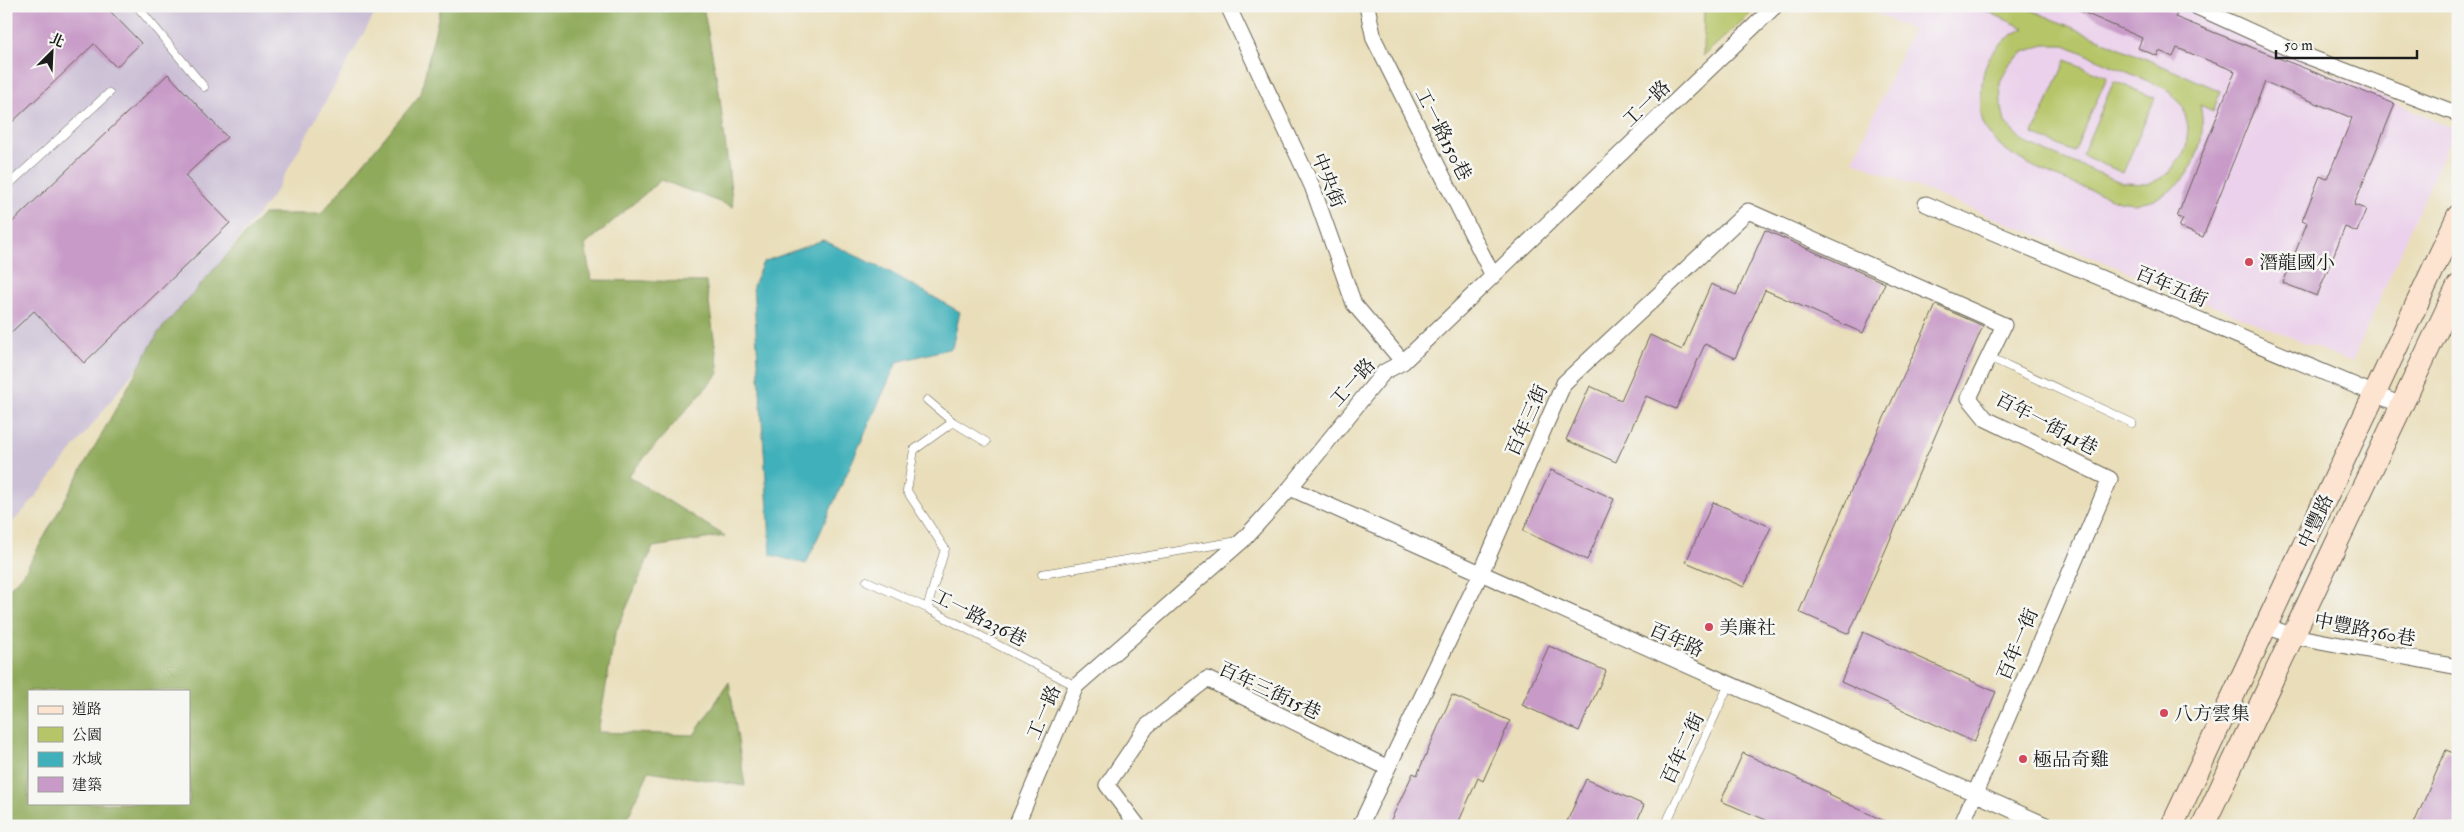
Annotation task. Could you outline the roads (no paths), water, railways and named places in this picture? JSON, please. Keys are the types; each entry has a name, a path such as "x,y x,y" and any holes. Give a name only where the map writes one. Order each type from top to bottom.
{"main road":[{"name":"中豐路","path":"2172,826 2458,216"},
{"name":"中豐路","path":"2203,826 2458,286"}],"street":[{"name":"中央街","path":"1228,6 1312,186 1354,304 1403,362"},
{"name":"工一路150巷","path":"1367,6 1374,39 1493,276"},
{"name":"工一路","path":"1016,826 1076,686 1243,540 1290,488 1384,372 1403,362 1774,6"},
{"path":"2195,6 2296,52 2458,114"},
{"name":"百年五街","path":"1926,204 2401,405"},
{"name":"百年三街","path":"1360,826 1386,767 1481,573 1564,383 1748,211 2004,324 1989,357"},
{"name":"百年一街41巷","path":"1989,357 1969,398 1986,418 2110,479"},
{"name":"百年一街","path":"1961,826 2110,479"},
{"name":"百年路","path":"1290,488 2048,826"},
{"name":"中豐路360巷","path":"2266,626 2293,636 2458,666"},
{"name":"百年三街15巷","path":"1138,826 1107,785 1147,726 1207,679 1386,767"}],"lane":[{"path":"137,6 204,87"},
{"path":"6,187 108,93"},
{"path":"1989,357 2132,423"},
{"path":"927,400 953,422 986,442"},
{"path":"927,608 945,549 907,490 914,450 953,422"},
{"path":"1042,574 1243,540"},
{"name":"工一路236巷","path":"867,581 927,608 1076,686"},
{"name":"百年二街","path":"1664,826 1729,684"}],"water":[{"path":"823,240 890,272 960,312 952,348 897,362 806,564 771,555 753,286 763,262"}],"place":[{"name":"潛龍國小","path":"2249,262"},
{"name":"美廉社","path":"1709,627"},
{"name":"八方雲集","path":"2164,713"},
{"name":"極品奇雞","path":"2023,759"}]}
